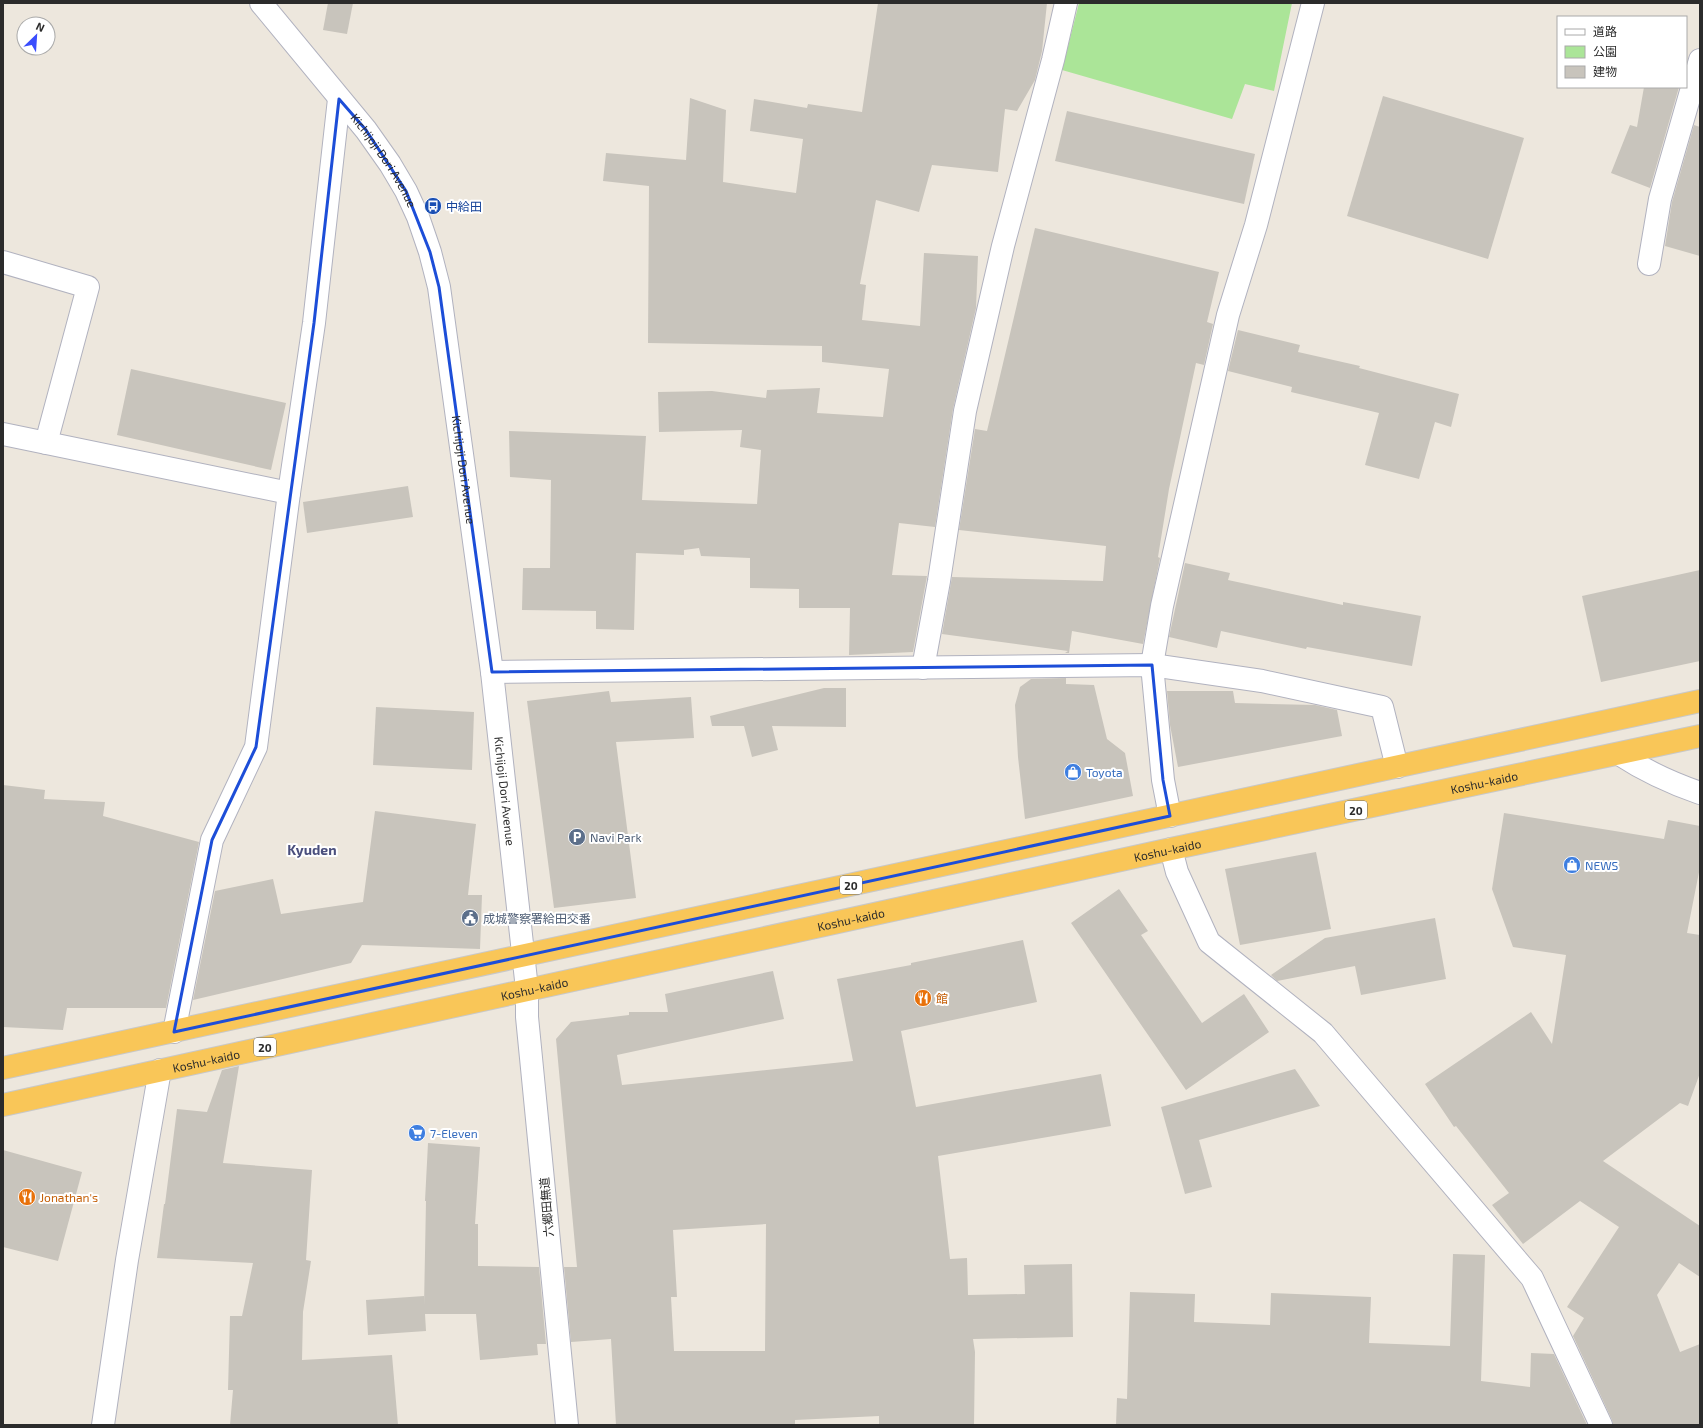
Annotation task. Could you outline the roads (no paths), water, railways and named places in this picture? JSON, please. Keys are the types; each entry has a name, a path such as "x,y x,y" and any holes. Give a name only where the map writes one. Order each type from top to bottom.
{"highway":[{"name":"20","path":"3,1068 1700,701"},
{"name":"Koshu-kaido","path":"3,1105 527,989 570,982 1171,849 1700,736"}],"street":[{"path":"923,668 939,581 965,411 1003,246 1053,60 1066,3"},
{"path":"1170,816 1163,780 1152,665 1162,606 1228,315 1256,225 1313,3"},
{"name":"Kichijoji Dori Avenue","path":"269,8 339,99 366,130 390,164 406,191 430,252 440,294 492,672 527,989"},
{"path":"1649,264 1660,199 1700,60"},
{"path":"174,1032 212,840 256,747 289,493 314,323 339,99"},
{"path":"3,262 88,287 46,443"},
{"path":"3,434 289,493"},
{"path":"492,672 1152,665 1262,681 1382,707 1397,767"},
{"path":"1619,754 1650,773 1674,784 1700,793"},
{"path":"1171,849 1176,872 1209,942 1323,1033 1532,1278 1601,1425"},
{"name":"六郷田無道","path":"527,989 527,1016 567,1425"},
{"path":"103,1425 127,1260 160,1070"}],"place":[{"name":"中給田","path":"433,206"},
{"name":"Toyota","path":"1073,772"},
{"name":"Navi Park","path":"577,837"},
{"name":"NEWS","path":"1572,865"},
{"name":"成城警察署給田交番","path":"470,918"},
{"name":"館","path":"923,998"},
{"name":"7-Eleven","path":"417,1133"},
{"name":"Jonathan's","path":"27,1197"}],"district":[{"name":"Kyuden","path":"312,849"}]}
